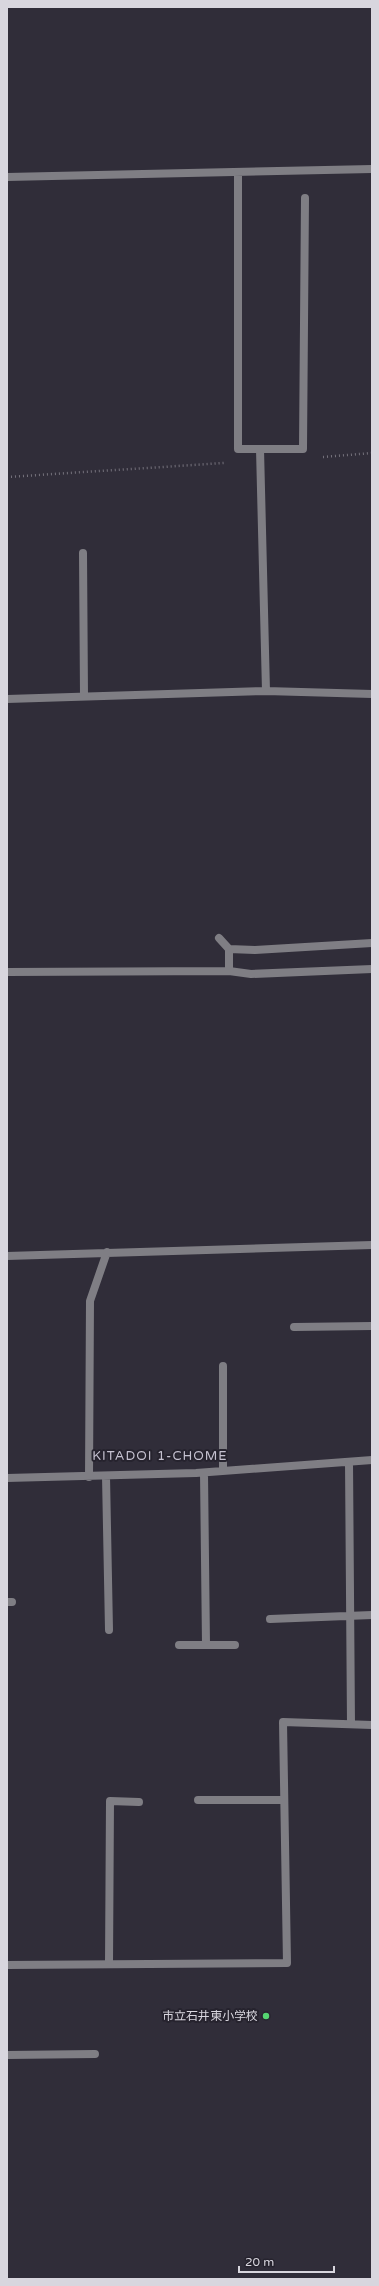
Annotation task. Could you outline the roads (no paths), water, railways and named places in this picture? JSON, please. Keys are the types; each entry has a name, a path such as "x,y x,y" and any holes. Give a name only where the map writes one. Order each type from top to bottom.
{"street":[{"path":"7,177 372,170"},
{"path":"238,172 238,449 303,449 305,198"},
{"path":"260,449 266,691"},
{"path":"83,553 84,696"},
{"path":"7,699 266,691 372,694"},
{"path":"219,938 229,949 229,971"},
{"path":"229,949 255,950 372,943"},
{"path":"7,972 229,971 251,974 372,969"},
{"path":"7,1256 372,1245"},
{"path":"89,1477 90,1301 107,1252"},
{"path":"294,1328 372,1326"},
{"path":"223,1366 223,1471"},
{"path":"7,1478 204,1473 372,1460"},
{"path":"349,1462 351,1724"},
{"path":"204,1473 206,1645"},
{"path":"106,1476 109,1630"},
{"path":"270,1619 372,1615"},
{"path":"179,1645 234,1645"},
{"path":"7,1965 287,1963 283,1722 372,1725"},
{"path":"198,1800 284,1800"},
{"path":"109,1964 110,1801 139,1802"},
{"path":"7,2055 95,2054"}],"place":[{"name":"市立石井東小学校","path":"266,2016"}],"district":[{"name":"KITADOI 1-CHOME","path":"160,1456"}]}
